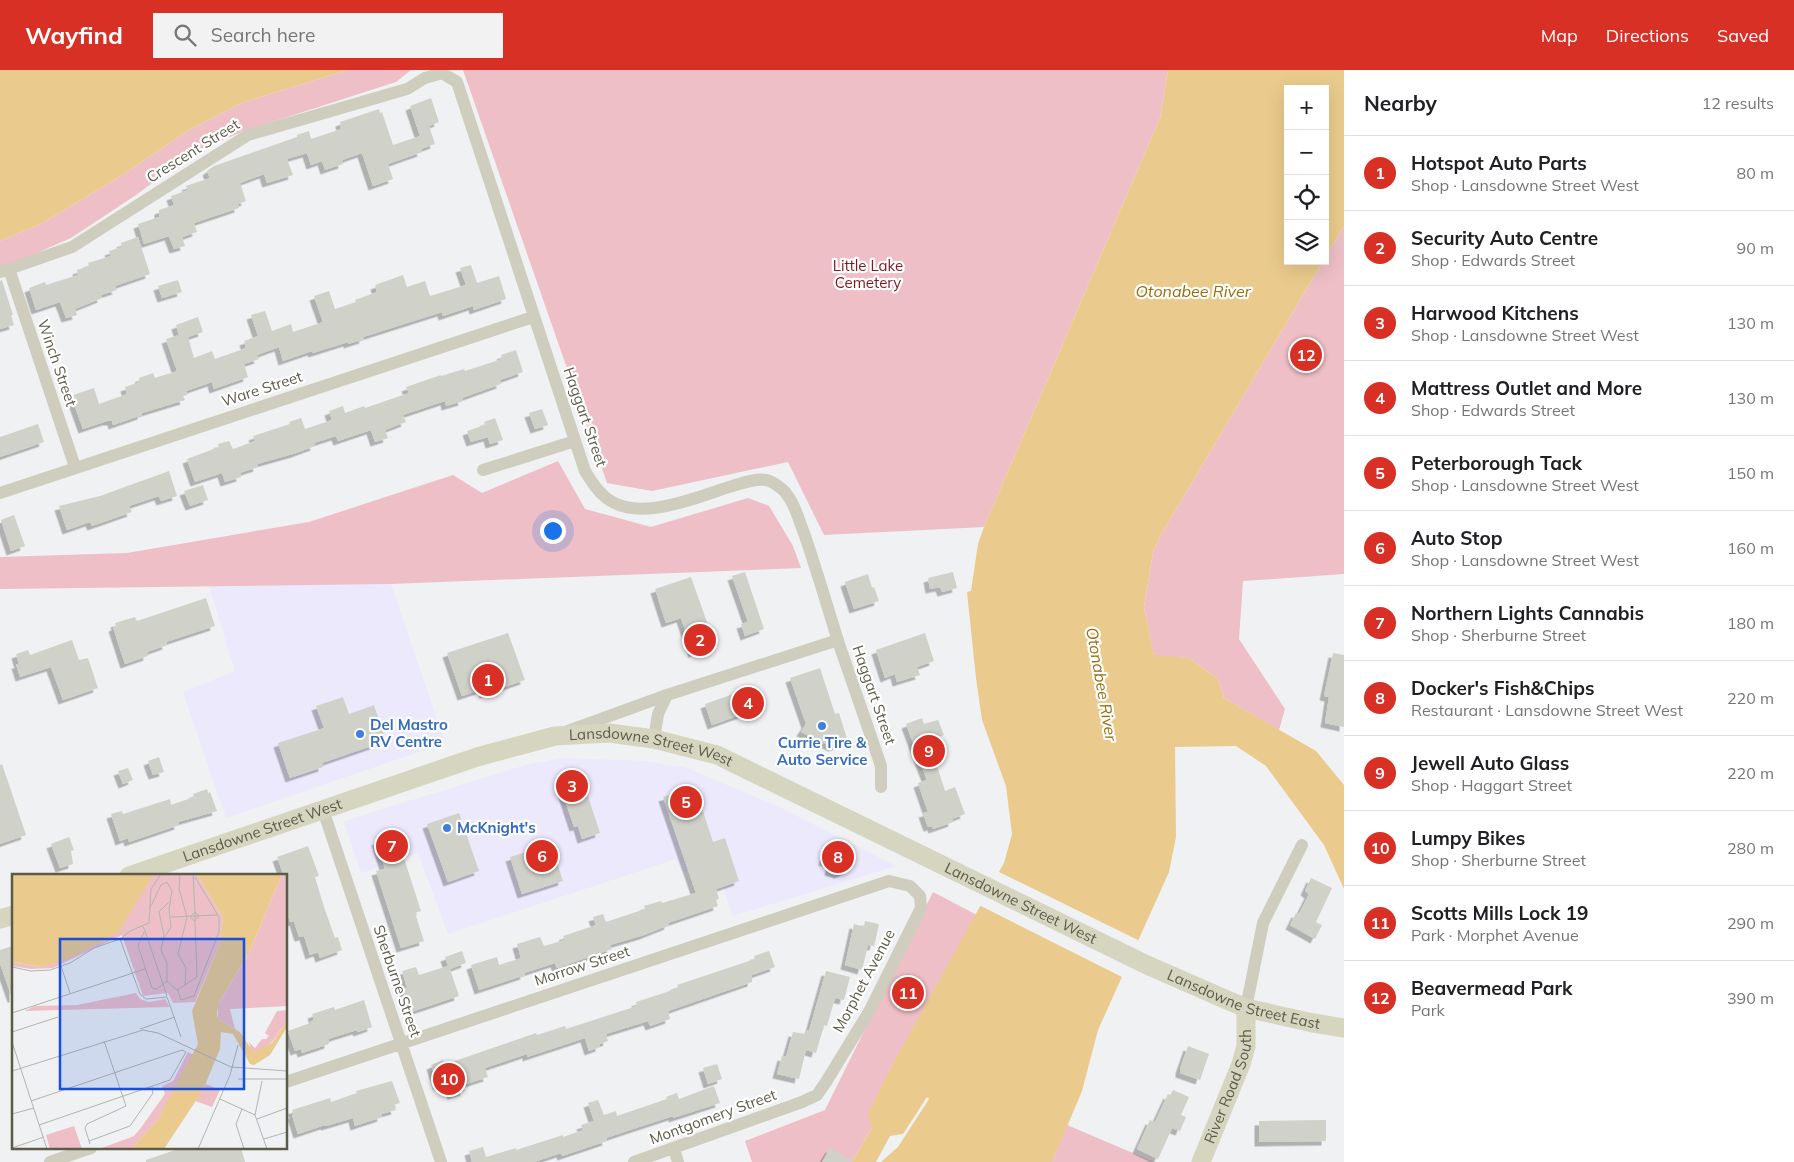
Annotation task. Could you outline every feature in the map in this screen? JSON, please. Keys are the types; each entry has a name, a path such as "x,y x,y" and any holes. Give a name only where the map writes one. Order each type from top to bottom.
{"main road":[{"name":"Lansdowne Street West","path":"135,874 489,753 555,736 610,733 654,738 718,755 1147,965"},
{"name":"Lansdowne Street East","path":"1147,965 1246,1008 1344,1028"},
{"name":"River Road South","path":"1201,1162 1241,1064 1246,1046 1246,1008"}],"street":[{"name":"Crescent Street","path":"4,271 72,247 248,135 407,89 426,78 442,73"},
{"name":"Haggart Street","path":"442,73 457,82 585,471 604,496 622,506 632,508 645,509 671,505 758,480 775,483 784,490 794,506 812,557 881,766 881,787"},
{"name":"Winch Street","path":"4,271 75,467"},
{"name":"Ware Street","path":"0,493 533,317"},
{"path":"483,470 574,441"},
{"path":"555,736 666,696 838,640"},
{"path":"654,738 658,714 666,696"},
{"name":"Sherburne Street","path":"323,810 441,1162"},
{"path":"1246,1008 1264,923 1302,845"},
{"name":"Morrow Street","path":"288,1081 889,881"},
{"name":"Morphet Avenue","path":"802,1102 817,1095 826,1082 870,1010 921,908 920,896 910,886 889,881"},
{"name":"Montgomery Street","path":"634,1162 802,1102"},
{"path":"674,1149 678,1162"},
{"path":"50,1162 85,1150"}],"shaded area":[{"path":"391,584 445,743 226,818 183,692 235,671 209,586"},
{"path":"563,758 645,761 687,768 779,807 896,866 733,916 714,862 682,873 676,859 448,934 418,853 361,873 344,821 529,764"}],"green space":[{"path":"348,70 411,70 396,82 244,131 194,152 136,195 71,238 14,263 0,267 0,241 41,224 121,176 189,130 244,102"},
{"name":"Little Lake Cemetery","path":"463,70 1168,70 1160,118 984,527 824,535 788,462 652,491 607,483"},
{"path":"1344,226 1344,574 1243,581 1239,639 1285,709 1279,730 1224,698 1218,679 1189,658 1154,656 1144,607 1153,552 1161,535 1321,265 1329,265 1329,251"},
{"path":"558,461 585,509 651,527 748,498 769,506 793,546 801,568 391,584 0,589 0,557 127,553 309,522 453,475 482,493"},
{"path":"933,892 977,915 889,1071 872,1128 852,1162 752,1162 745,1141 825,1110"},
{"path":"1067,1125 1154,1162 1052,1162"}],"water":[{"path":"0,70 348,70 244,102 189,130 121,176 41,224 0,241"},
{"name":"Otonabee River","path":"1168,70 1344,70 1344,226 1329,251 1329,85 1284,85 1284,265 1321,265 1161,535 1153,552 1144,607 1154,655 1189,658 1218,679 1224,698 1316,751 1344,785 1344,889 1324,845 1266,766 1236,746 1175,747 1176,837 1169,872 1098,1030 1082,1091 1052,1162 881,1162 898,1147 929,1099 927,1097 903,1134 890,1136 876,1162 852,1162 872,1128 868,1114 889,1071 1004,863 1012,834 1006,786 982,720 967,592 971,591 978,544 984,527 1160,118"}],"pier":[{"path":"997,871 1140,941 1124,978 979,905"}],"building":[{"path":"431,98 439,122 429,126 435,144 421,149 422,152 388,164 393,179 373,186 362,153 342,160 343,164 325,170 322,161 311,165 307,153 287,159 293,175 267,183 264,174 240,183 246,201 238,204 239,208 194,223 197,232 182,237 185,246 174,249 169,236 144,244 138,224 159,217 159,210 174,205 171,196 188,190 186,186 210,178 207,171 214,166 309,131 311,139 341,129 340,122 379,109 380,113 382,112 393,145 420,136 410,106"},
{"path":"138,237 150,274 115,286 117,290 101,295 102,298 75,309 77,315 66,318 60,302 36,310 29,288 45,282 46,285 78,275 77,270 89,266 88,263 111,256 109,251 122,247 121,243"},
{"path":"471,265 477,283 499,276 506,299 474,310 473,306 443,316 442,312 363,337 364,339 348,344 348,342 313,353 312,351 283,361 279,347 257,355 259,359 244,364 248,377 214,389 212,382 186,391 187,395 183,396 185,400 142,413 142,415 113,425 112,421 107,421 83,429 73,401 75,400 73,395 94,388 99,404 127,394 125,387 140,382 139,378 153,373 155,378 177,371 166,339 179,335 176,325 198,317 203,332 188,337 194,358 212,351 215,359 246,348 244,341 258,336 251,315 265,311 272,331 291,324 293,332 323,322 314,296 329,291 335,309 377,292 375,285 403,275 407,287 425,281 430,296 466,285 460,268"},
{"path":"2,280 13,315 11,315 14,325 0,329 0,281"},
{"path":"178,280 182,292 162,298 158,286"},
{"path":"516,350 523,372 500,380 501,384 462,398 463,401 446,406 445,401 403,415 406,422 385,430 388,438 375,442 371,430 338,441 336,436 314,443 315,446 296,453 257,464 258,467 240,473 241,477 225,482 222,473 195,482 187,459 219,447 218,444 229,441 233,449 255,441 253,436 290,424 289,422 301,418 305,429 332,420 329,411 343,406 345,413 364,406 365,408 409,393 406,387 441,375 464,369 465,371 502,359 501,355"},
{"path":"542,409 548,425 535,429 529,413"},
{"path":"495,418 503,440 490,444 488,437 471,442 467,431 485,425 484,422"},
{"path":"38,424 44,442 0,457 0,437"},
{"path":"169,471 177,496 161,501 159,496 129,506 132,512 92,526 90,522 67,530 59,506 100,496"},
{"path":"203,485 208,500 190,506 184,491"},
{"path":"14,515 25,546 11,551 1,520"},
{"path":"745,572 764,629 745,636 741,624 748,622 732,576"},
{"path":"953,572 957,588 942,592 940,587 930,589 928,578"},
{"path":"868,574 872,588 874,587 879,601 854,609 845,582"},
{"path":"691,577 715,645 693,653 681,618 666,623 655,589"},
{"path":"206,598 215,626 166,642 167,645 147,652 148,656 125,664 113,627 116,626 115,623 135,617 137,621"},
{"path":"508,633 525,680 484,694 483,689 462,696 447,653"},
{"path":"925,633 934,661 917,667 920,675 897,682 895,674 885,678 876,650"},
{"path":"72,640 79,660 88,658 98,688 63,700 51,667 20,677 16,664 19,664 16,654 28,650 30,655"},
{"path":"1333,653 1344,655 1344,727 1325,723 1329,697 1324,696"},
{"path":"820,668 835,714 839,713 848,742 833,747 801,732 806,724 790,678"},
{"path":"753,687 760,708 712,725 705,704"},
{"path":"343,697 349,714 374,705 386,741 322,763 323,767 290,778 278,743 324,728 316,706"},
{"path":"922,718 924,724 938,720 944,735 938,737 945,757 935,760 945,791 955,787 965,814 952,819 953,822 933,829 932,826 928,827 923,813 928,812 918,783 927,780 906,724"},
{"path":"159,757 164,772 153,775 148,761"},
{"path":"2,764 26,835 0,844 0,765"},
{"path":"128,768 133,780 123,784 118,771"},
{"path":"581,775 600,833 582,839 578,826 574,827 559,782"},
{"path":"695,787 713,842 725,838 739,881 716,889 719,899 716,900 718,906 668,923 669,925 644,935 610,945 612,949 557,968 555,963 479,990 471,965 497,957 499,965 521,958 517,944 540,937 544,946 565,940 563,936 596,925 593,917 603,914 606,922 645,909 644,906 696,893 663,797"},
{"path":"207,789 217,811 178,822 179,825 129,842 128,838 120,841 111,814 122,811 123,814 170,799 171,805 194,797 193,794"},
{"path":"459,813 479,871 448,882 427,824"},
{"path":"402,832 408,849 402,852 421,911 415,913 424,941 401,948 376,871 385,869 376,841"},
{"path":"69,837 74,850 71,851 73,864 60,868 51,844"},
{"path":"551,844 563,881 522,894 510,857"},
{"path":"828,844 855,853 850,869 839,874 829,871 831,863 823,861"},
{"path":"308,846 319,876 315,877 324,907 335,938 338,937 342,950 320,958 318,952 310,955 304,936 299,937 294,921 290,922 288,916 288,874 283,874 277,857"},
{"path":"1311,878 1332,888 1316,922 1322,925 1315,939 1290,925 1296,913 1299,914 1309,894 1305,891"},
{"path":"865,921 879,924 874,946 868,945 862,970 845,965 854,924 864,927"},
{"path":"12,946 12,998 0,963 0,950"},
{"path":"462,951 466,963 450,969 459,996 411,1012 403,989 407,988 402,971 416,967 419,975 448,966 445,957"},
{"path":"769,951 775,967 752,975 752,982 668,1011 670,1019 650,1026 648,1021 606,1034 608,1041 600,1044 600,1047 589,1051 585,1038 527,1057 527,1054 485,1068 488,1077 463,1085 465,1091 452,1095 448,1082 438,1086 431,1065 443,1060 449,1063 536,1033 537,1035 565,1026 566,1029 637,1006 636,1002 670,991 678,987 677,985 755,959 754,956"},
{"path":"826,971 850,977 844,1000 835,998 827,1026 824,1025 816,1053 806,1050 799,1079 777,1074 782,1056 786,1057 793,1032 806,1034 807,1030 809,1031"},
{"path":"364,1000 372,1027 328,1039 329,1044 302,1053 301,1049 295,1051 288,1031 310,1023 314,1020 312,1014 334,1007 335,1010"},
{"path":"1188,1046 1209,1054 1200,1080 1180,1073"},
{"path":"717,1064 722,1079 708,1084 703,1068"},
{"path":"392,1081 400,1103 394,1105 396,1110 381,1114 382,1117 355,1126 353,1118 298,1134 292,1110 330,1098 331,1102 357,1093 356,1091"},
{"path":"714,1086 720,1103 606,1138 607,1141 562,1156 561,1153 534,1162 472,1162 469,1151 483,1147 486,1157 583,1130 581,1125 594,1121 588,1103 598,1100 604,1115 616,1111 617,1116 667,1099 666,1097 677,1093 679,1099"},
{"path":"1173,1090 1189,1097 1181,1115 1186,1117 1180,1131 1172,1128 1158,1159 1137,1149 1150,1120 1155,1122 1168,1094 1170,1096"},
{"path":"1326,1120 1326,1141 1259,1142 1259,1121"},
{"path":"830,1148 854,1162 822,1162"},
{"path":"175,1150 242,1150 245,1162 146,1162 146,1160"}],"place":[{"name":"Beavermead Park","path":"1306,355"},
{"name":"Security Auto Centre","path":"700,640"},
{"name":"Hotspot Auto Parts","path":"488,680"},
{"name":"Mattress Outlet and More","path":"748,703"},
{"name":"Currie Tire & Auto Service","path":"822,726"},
{"name":"Del Mastro RV Centre","path":"360,734"},
{"name":"Jewell Auto Glass","path":"929,751"},
{"name":"Harwood Kitchens","path":"572,786"},
{"name":"Peterborough Tack","path":"686,802"},
{"name":"McKnight's","path":"447,828"},
{"name":"Northern Lights Cannabis","path":"392,846"},
{"name":"Auto Stop","path":"542,856"},
{"name":"Docker's Fish&Chips","path":"838,857"},
{"name":"Scotts Mills Lock 19","path":"908,993"},
{"name":"Lumpy Bikes","path":"449,1079"}]}
